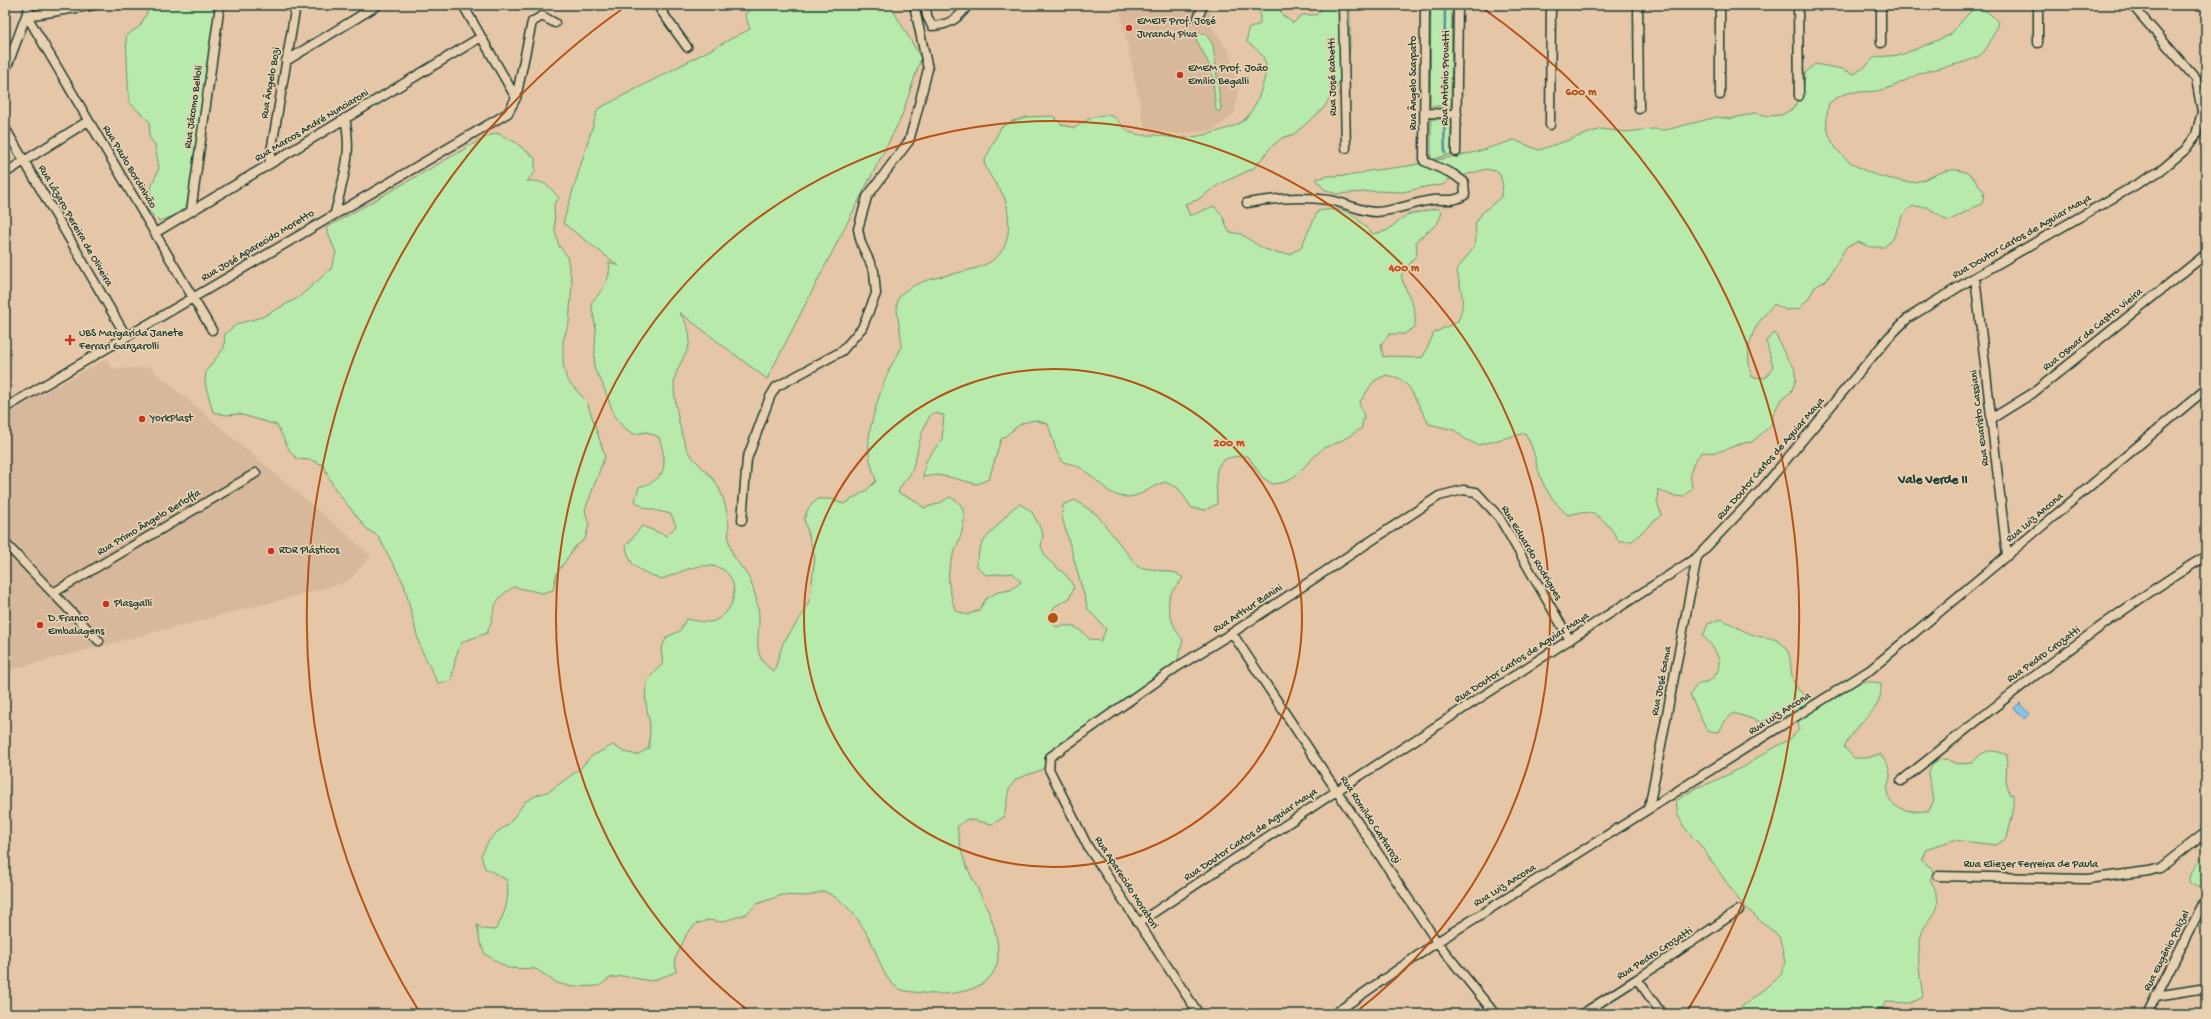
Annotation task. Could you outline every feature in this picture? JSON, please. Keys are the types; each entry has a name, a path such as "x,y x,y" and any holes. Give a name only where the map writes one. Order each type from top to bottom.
{"street":[{"path":"5,72 30,5"},
{"path":"27,16 95,5"},
{"name":"Rua Jácomo Belloli","path":"191,211 220,5"},
{"name":"Rua Ângelo Bozi","path":"269,164 296,5"},
{"path":"286,61 378,5"},
{"path":"463,5 516,98"},
{"path":"657,5 687,47"},
{"path":"742,520 747,460 770,397 776,387 842,351 862,328 876,294 874,271 861,243 858,229 867,197 909,141 928,69 914,5"},
{"path":"926,5 927,16 932,26 944,25 960,17 968,5"},
{"path":"1198,18 1203,5"},
{"name":"Rua José Rabetti","path":"1343,5 1346,148"},
{"name":"Rua Ângelo Scarpato","path":"1247,203 1276,198 1306,197 1330,200 1375,212 1400,209 1433,200 1448,201 1458,199 1465,195 1464,182 1453,174 1424,162 1425,5"},
{"name":"Rua Antônio Provatti","path":"1456,152 1458,5"},
{"path":"1550,5 1550,125"},
{"path":"1638,5 1640,109"},
{"path":"1720,5 1720,95"},
{"path":"1798,5 1799,96"},
{"path":"1881,5 1881,43"},
{"path":"2038,5 2038,43"},
{"name":"Rua Doutor Carlos de Aguiar Maya","path":"1138,923 1338,790 1697,557 1760,492 1888,338 1908,318 1975,277 2160,171 2185,150 2196,135 2202,112 2196,79 2132,5"},
{"name":"Rua Paulo Bordinhão","path":"27,16 212,330"},
{"path":"516,98 532,22 542,16 555,23"},
{"name":"Rua Marcos André Nunciaroni","path":"155,233 481,37"},
{"name":"Rua José Aparecido Moretto","path":"5,408 335,213 508,113 516,98"},
{"path":"1424,113 1457,114"},
{"path":"335,213 349,154 350,137 345,118"},
{"path":"5,173 25,162 88,121"},
{"name":"Rua Lázaro Pereira de Oliveira","path":"5,128 126,336"},
{"name":"Rua Osmar de Castro Vieira","path":"1991,419 2033,393 2206,254"},
{"name":"Rua Evaristo Cassiani","path":"1975,277 2007,556"},
{"name":"Rua Luiz Ancona","path":"1334,1014 1438,942 1870,670 2206,389"},
{"name":"Rua Primo Ângelo Berloffa","path":"53,593 256,473"},
{"name":"Rua Arthur Zanini","path":"1050,757 1177,667 1232,633 1439,496 1463,490"},
{"name":"Rua Eduardo Rodrigues","path":"1463,490 1476,492 1499,517 1570,640"},
{"path":"5,543 99,641"},
{"name":"Rua Pedro Crozatti","path":"1901,781 2018,687 2159,585 2206,556"},
{"name":"Rua José Gama","path":"1649,808 1697,557"},
{"name":"Rua Romildo Cartarozi","path":"1232,633 1438,942 1495,1014"},
{"name":"Rua Aparecido Moratori","path":"1050,757 1049,770 1088,847 1199,1014"},
{"name":"Rua Eliezer Ferreira de Paula","path":"1938,876 2087,879 2149,871 2160,868 2206,832"},
{"name":"Rua Eugênio Polizel","path":"2147,1014 2206,898"},
{"name":"Rua Pedro Crozatti","path":"1582,1014 1637,980 1739,910"},
{"path":"1637,980 1662,1014"},
{"path":"2156,996 2206,988"}],"shaded area":[{"path":"1119,5 1214,5 1208,21 1230,53 1238,90 1234,114 1213,130 1177,134 1145,128"},
{"path":"106,359 112,367 119,369 149,367 371,555 349,581 5,671 5,414"}],"green space":[{"path":"151,5 214,5 215,18 188,205 174,216 159,221 147,209 152,185 159,168 155,145 149,137 150,122 129,102 126,36 140,26"},
{"path":"756,5 890,5 921,58 901,118 767,379 679,312 686,325 689,335 689,344 678,368 674,388 681,431 689,453 715,482 721,493 728,516 729,543 731,551 750,580 756,599 759,614 759,654 767,666 774,672 783,643 805,611 810,599 815,557 804,519 809,507 818,499 832,499 844,504 867,490 876,481 869,454 870,434 874,412 882,389 889,370 901,346 897,306 901,294 917,284 984,265 996,258 1004,246 1008,230 1007,206 1003,194 989,174 984,162 1001,127 1026,117 1053,116 1062,125 1075,128 1092,118 1106,115 1111,116 1129,132 1135,134 1180,138 1214,133 1238,124 1248,116 1258,100 1266,70 1266,65 1262,56 1247,42 1248,29 1260,24 1260,11 1255,5 1279,5 1282,15 1293,23 1302,15 1316,15 1326,5 1350,5 1350,50 1337,87 1323,109 1294,134 1282,138 1272,146 1254,168 1218,185 1197,200 1185,204 1190,216 1214,206 1222,215 1229,232 1241,234 1262,248 1276,253 1290,254 1301,247 1318,211 1344,211 1355,217 1373,234 1386,231 1407,215 1438,208 1442,213 1437,224 1416,241 1417,254 1401,276 1413,306 1415,327 1404,334 1390,334 1381,344 1383,357 1423,357 1434,333 1458,321 1461,314 1462,301 1457,270 1474,245 1476,239 1475,224 1482,213 1501,197 1503,185 1499,172 1486,169 1448,180 1443,185 1429,186 1403,192 1376,191 1336,194 1324,189 1316,179 1329,176 1356,175 1368,171 1408,166 1476,152 1514,140 1539,150 1601,129 1626,132 1652,129 1666,130 1717,117 1730,119 1755,113 1768,116 1782,115 1794,108 1804,85 1805,73 1815,64 1842,69 1854,74 1865,67 1875,57 1901,55 1950,35 1976,7 1988,12 1998,22 1988,45 1979,56 1966,62 1921,73 1886,89 1843,94 1829,103 1827,118 1828,132 1833,144 1841,154 1864,170 1878,175 1910,182 1919,181 1948,170 1962,171 1972,177 1984,192 1982,204 1948,221 1927,207 1913,206 1903,214 1893,239 1884,247 1870,247 1858,242 1846,247 1827,280 1815,287 1808,299 1799,309 1786,310 1774,304 1760,321 1751,338 1749,347 1749,366 1752,377 1766,378 1773,366 1766,341 1775,333 1786,357 1794,367 1796,380 1791,392 1781,400 1774,412 1771,425 1752,442 1739,444 1717,452 1702,452 1693,464 1691,472 1692,488 1683,497 1670,495 1658,489 1657,501 1661,515 1632,541 1619,541 1604,521 1593,514 1578,513 1568,515 1561,508 1545,488 1531,445 1525,433 1478,445 1465,439 1454,430 1429,424 1409,387 1399,378 1386,375 1374,381 1359,403 1364,416 1361,429 1339,442 1323,448 1296,475 1286,482 1273,484 1262,477 1248,456 1226,459 1221,463 1216,475 1217,504 1205,510 1192,508 1178,488 1165,482 1134,496 1125,497 1117,495 1082,469 1075,465 1063,462 1056,450 1048,424 1035,420 1022,423 1001,439 989,479 977,484 936,475 923,477 926,461 942,439 944,415 932,413 921,436 911,472 898,493 913,499 924,508 938,504 950,497 960,504 964,519 963,528 949,570 950,590 955,610 967,615 979,610 986,599 998,592 1011,590 1021,582 1013,573 986,575 977,566 979,552 983,542 1009,512 1020,504 1031,511 1038,523 1043,535 1041,547 1047,559 1067,576 1074,587 1069,599 1055,606 1048,617 1056,627 1075,627 1089,639 1101,641 1106,629 1088,609 1062,517 1063,505 1075,500 1097,515 1138,567 1176,573 1183,578 1172,591 1169,598 1169,611 1173,624 1183,640 1174,673 1141,694 1132,706 1119,713 1094,720 1041,770 1016,779 1009,789 1004,817 992,824 967,819 957,827 964,860 992,920 998,956 998,961 994,971 984,983 979,986 956,993 930,994 898,988 886,976 863,926 842,902 824,891 808,896 782,895 757,904 746,914 721,922 708,920 696,924 687,933 675,959 676,972 651,981 623,976 610,978 599,986 572,987 557,983 536,969 508,968 485,954 480,942 477,925 482,929 495,930 504,913 508,887 507,880 485,868 481,856 488,842 497,832 508,825 525,802 537,795 550,791 581,768 590,757 613,745 624,752 637,755 649,748 650,727 645,696 646,689 651,677 663,664 661,649 667,637 680,631 686,619 711,622 723,616 733,600 734,590 728,574 721,569 711,566 698,566 661,579 642,571 630,560 626,546 642,526 667,536 676,526 671,514 645,508 635,501 639,487 649,484 661,475 664,462 662,446 659,437 647,432 634,434 623,427 615,417 601,380 594,369 596,329 591,303 599,294 608,279 610,268 609,262 619,266 563,223 598,109 750,29 745,14"},
{"path":"1431,5 1452,5 1451,106 1430,106"},
{"path":"1198,33 1206,34 1213,45 1221,109 1219,112 1216,110 1212,70 1196,39"},
{"path":"1431,119 1451,119 1451,154 1431,160"},
{"path":"497,133 515,142 535,158 535,172 527,181 545,184 559,198 554,204 555,232 559,246 567,256 572,283 569,323 563,340 563,365 567,380 587,402 605,456 585,510 589,525 585,539 575,547 557,573 553,590 542,593 514,587 506,592 497,602 487,633 462,642 456,656 451,681 438,683 420,647 404,584 378,536 367,529 335,489 323,465 311,460 297,459 293,455 277,425 239,414 226,415 213,412 205,383 206,371 224,348 225,334 237,324 262,317 298,298 331,269 336,253 326,228 484,138"},
{"path":"1721,619 1748,633 1772,639 1781,643 1789,655 1793,680 1796,686 1800,692 1811,698 1823,700 1836,698 1850,684 1861,682 1881,683 1878,703 1872,712 1858,726 1844,747 1854,758 1867,758 1880,754 1886,762 1890,773 1887,786 1888,797 1891,802 1902,809 1909,811 1929,811 1934,800 1928,774 1934,762 1946,759 1958,764 1972,763 1980,755 1991,751 1996,751 2007,755 2006,782 2010,795 2013,794 2013,812 2007,838 1995,845 1954,840 1928,848 1921,860 1934,870 1930,880 1936,892 1938,901 1937,908 1926,924 1920,941 1919,962 1923,997 1911,1003 1886,1002 1878,1014 1731,1014 1751,1000 1781,975 1785,962 1779,936 1757,918 1739,900 1701,846 1684,827 1678,815 1676,801 1698,787 1746,766 1756,758 1790,739 1799,730 1798,716 1779,716 1761,722 1734,713 1725,721 1719,732 1707,731 1690,695 1700,683 1711,680 1719,668 1718,656 1703,636 1708,624"},
{"path":"2206,855 2206,882 2203,887 2198,887 2190,882 2191,874"}],"water":[{"path":"2020,703 2030,714 2024,719 2014,708"}],"waterway":[{"path":"1444,103 1445,5"},
{"path":"1444,122 1445,153"}],"place":[{"name":"EMEIF Prof. José Jurandy Piva","path":"1129,28"},
{"name":"EMEM Prof. João Emilio Begalli","path":"1180,75"},
{"name":"UBS Margarida Janete Ferrari Ganzarolli","path":"70,340"},
{"name":"YorkPlast","path":"142,419"},
{"name":"RDR Plásticos","path":"271,551"},
{"name":"Plasgalli","path":"106,604"},
{"name":"D.Franco Embalagens","path":"40,625"}],"district":[{"name":"Vale Verde II","path":"1933,480"}]}
